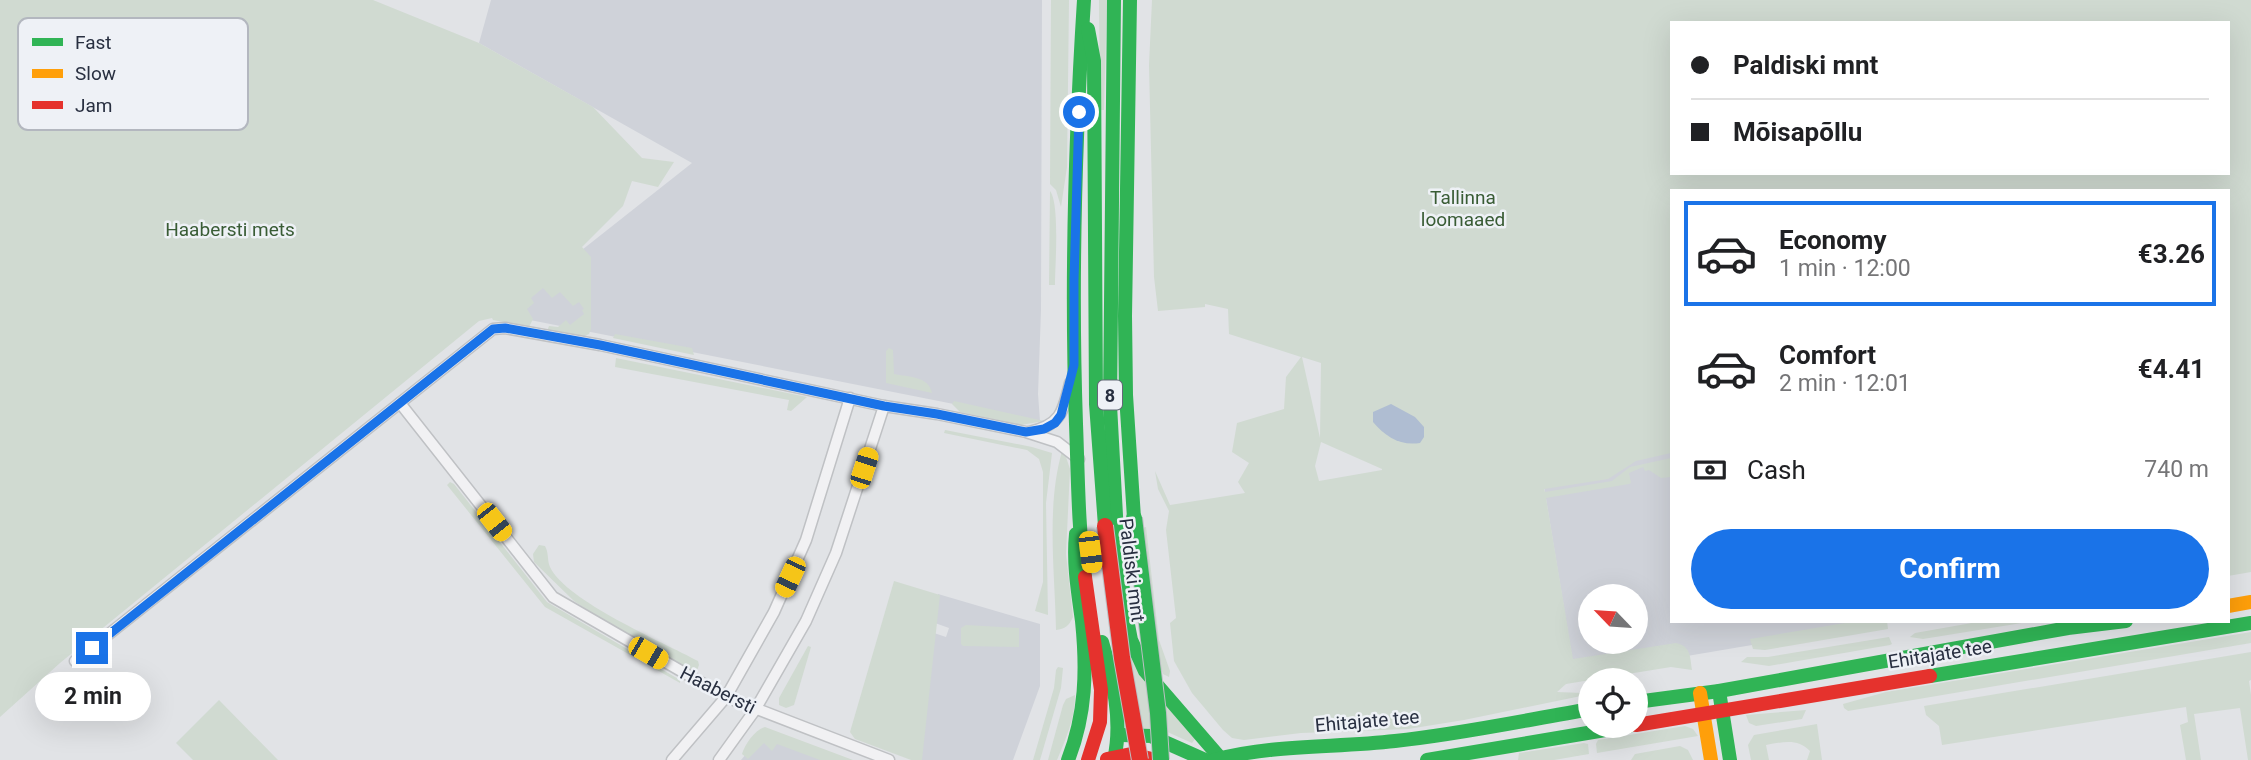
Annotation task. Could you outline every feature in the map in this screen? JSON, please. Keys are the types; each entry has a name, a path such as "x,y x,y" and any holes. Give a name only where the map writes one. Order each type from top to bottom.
{"main road":[{"name":"Paldiski mnt","path":"1114,0 1110,405 1117,534 1125,609 1131,640 1145,671 1218,759"},
{"name":"Paldiski mnt","path":"1130,0 1126,396 1134,518 1158,713 1161,760"},
{"name":"Paldiski mnt","path":"1084,3 1074,240 1074,365 1084,578 1101,690 1100,722 1091,752"},
{"name":"Paldiski mnt","path":"1084,3 1094,61 1096,404 1105,526 1122,658 1140,760"},
{"path":"1080,508 1090,552 1101,639 1118,724 1112,759 1131,754 1156,760"},
{"path":"1068,760 1081,726 1087,684 1074,553 1080,508"},
{"path":"2230,606 2251,602"},
{"name":"Ehitajate tee","path":"1648,721 1710,702 2068,628 2109,623"},
{"name":"Ehitajate tee","path":"1648,702 1710,702 2251,623"},
{"path":"1710,702 1711,760"},
{"path":"1710,702 1730,760"},
{"name":"Ehitajate tee","path":"1218,759 1282,748 1413,739 1578,711"},
{"path":"1073,760 1126,734 1151,736 1187,755 1218,759"},
{"path":"1427,760 1578,735"},
{"path":"1288,760 1327,746"}],"street":[{"path":"75,661 493,329 505,328 884,406 1026,432 1057,442 1079,459"},
{"path":"1026,432 1044,429 1055,423 1061,415 1074,365"},
{"path":"672,760 726,697 774,612 818,503 850,398"},
{"name":"Haabersti","path":"400,403 553,597 726,697 889,760"},
{"path":"719,760 755,710 806,621 836,553 884,406"}],"shaded area":[{"path":"491,0 1042,0 1041,310 1038,394 1040,421 530,320 514,307 692,163 479,43"},
{"path":"1670,410 1670,623 1882,623 1616,668 1578,668 1578,674 1575,675 1538,450"},
{"path":"938,594 1040,624 1040,686 1013,760 922,760 922,732 934,633 946,637 949,628 935,623"},
{"path":"763,734 834,760 741,760"}],"green space":[{"name":"Haabersti mets","path":"0,0 373,0 479,43 593,107 642,158 674,162 658,187 632,181 623,206 582,247 591,257 589,334 581,338 547,331 549,326 558,327 566,320 570,325 584,314 584,309 579,302 573,306 560,292 552,298 543,288 531,298 534,303 527,309 533,319 529,327 492,318 479,321 60,663 0,717"},
{"path":"1051,0 1069,0 1067,167 1061,207 1056,190 1050,184"},
{"path":"1099,0 1107,0 1104,110 1100,110"},
{"name":"Tallinna loomaaed","path":"1152,0 2251,0 2251,572 2230,576 2230,189 1670,189 1670,453 1636,461 1608,479 1544,489 1545,492 1612,481 1630,467 1670,458 1670,477 1661,478 1649,470 1645,471 1643,467 1629,473 1629,484 1546,498 1573,659 1605,654 1648,654 1648,647 1676,643 1687,649 1692,670 1671,667 1648,671 1648,668 1578,668 1578,682 1566,684 1557,692 1578,693 1578,697 1464,720 1408,729 1301,733 1244,740 1232,738 1192,693 1174,661 1170,623 1176,618 1166,530 1169,511 1158,489 1155,471 1170,505 1245,493 1238,482 1249,463 1232,452 1237,423 1284,409 1286,377 1301,357 1229,334 1228,309 1205,304 1205,307 1158,311 1154,277 1149,65","holes":["1302,357 1321,363 1320,438","1321,442 1382,469 1319,481 1315,466"]},
{"path":"1050,191 1056,221 1055,285 1049,285"},
{"path":"615,334 692,348 694,355 613,338"},
{"path":"889,348 893,350 894,374 922,380 927,383 932,393 886,383 886,351"},
{"path":"616,358 807,397 791,411 787,410 789,400 615,367"},
{"path":"954,401 1044,421 1021,425 960,412 952,404"},
{"path":"945,430 1052,453 1046,503 1048,615 1035,611 1043,582 1043,472 1039,459 1027,450 944,433"},
{"path":"1062,451 1070,469 1066,554 1073,617 1070,623 1056,630 1053,517"},
{"path":"450,482 547,602 680,680 680,683 545,607 447,485"},
{"path":"1146,527 1159,640 1170,671 1169,677 1163,674 1155,654 1132,531"},
{"path":"539,545 545,546 550,567 575,593 617,620 698,661 696,673 574,601 534,562 533,554"},
{"path":"894,581 940,595 922,760 911,760 855,739 850,732"},
{"path":"1122,602 1168,708 1195,739 1192,743 1163,730 1129,728"},
{"path":"1845,623 1887,623 1888,629 1765,650 1753,649 1750,639"},
{"path":"1972,623 2022,623 1923,639 1910,637 1915,633"},
{"path":"966,625 1019,628 1019,647 963,646 961,628"},
{"path":"2251,632 2251,643 1848,711 1843,704 1886,692"},
{"path":"1889,637 1892,644 1890,645 1769,666 1741,662 1747,657 1768,657"},
{"path":"808,646 811,647 794,705 786,708 779,705 779,698"},
{"path":"2251,652 2251,760 2248,760 2240,708 2194,714 2201,760 2186,760 2180,725 2188,722 2186,707 1942,745 1939,726 1926,715 1924,706"},
{"path":"1058,667 1063,668 1061,688 1040,760 1033,760 1054,688"},
{"path":"1075,695 1067,736 1057,760 1048,760 1063,705 1066,699"},
{"path":"219,700 278,760 193,760 176,743"},
{"path":"1806,710 1802,719 1756,726 1749,723 1746,715"},
{"path":"1817,724 1822,760 1807,760 1810,751 1800,744 1790,742 1766,745 1769,760 1751,760 1748,745 1754,735"},
{"path":"1685,726 1693,729 1698,736 1597,753 1598,740 1648,738 1648,732"},
{"path":"765,727 853,760 820,760 777,744 772,751 764,743 748,759 742,754 745,746 754,734"},
{"path":"1588,744 1589,754 1554,760 1518,760 1519,753"},
{"path":"1680,746 1688,750 1693,760 1631,760 1635,754"}],"water":[{"path":"1391,404 1415,417 1424,427 1424,437 1420,443 1406,443 1394,439 1373,422 1373,412"}],"traffic: fast":[{"path":"1084,0 1076,159 1074,318 1079,501 1085,577"},
{"path":"1114,0 1110,405 1117,534 1125,609 1131,640 1145,671 1222,760"},
{"path":"1130,0 1125,316 1126,395 1134,518"},
{"path":"1088,29 1094,61 1096,404 1105,526"},
{"path":"1134,518 1158,713 1161,760"},
{"path":"1068,760 1082,709 1085,674 1076,567 1076,534"},
{"path":"1648,700 1719,691 2068,628 2109,623"},
{"path":"1930,676 2251,623"},
{"path":"1102,642 1117,715 1114,760"},
{"path":"1719,691 1730,760"},
{"path":"1214,760 1259,751 1420,738 1578,711"},
{"path":"1122,735 1151,736 1205,760"},
{"path":"1427,760 1578,735"}],"traffic: slow":[{"path":"2230,606 2251,602"},
{"path":"1700,693 1711,760"}],"traffic: jam":[{"path":"1105,526 1122,658 1140,760"},
{"path":"1085,577 1101,690 1100,722 1088,760"},
{"path":"1648,723 1930,676"},
{"path":"1107,759 1131,754 1156,760"}],"route":[{"path":"92,648 493,329 505,328 600,345 884,406 1026,432 1044,429 1055,423 1061,415 1074,365 1079,112"}]}
